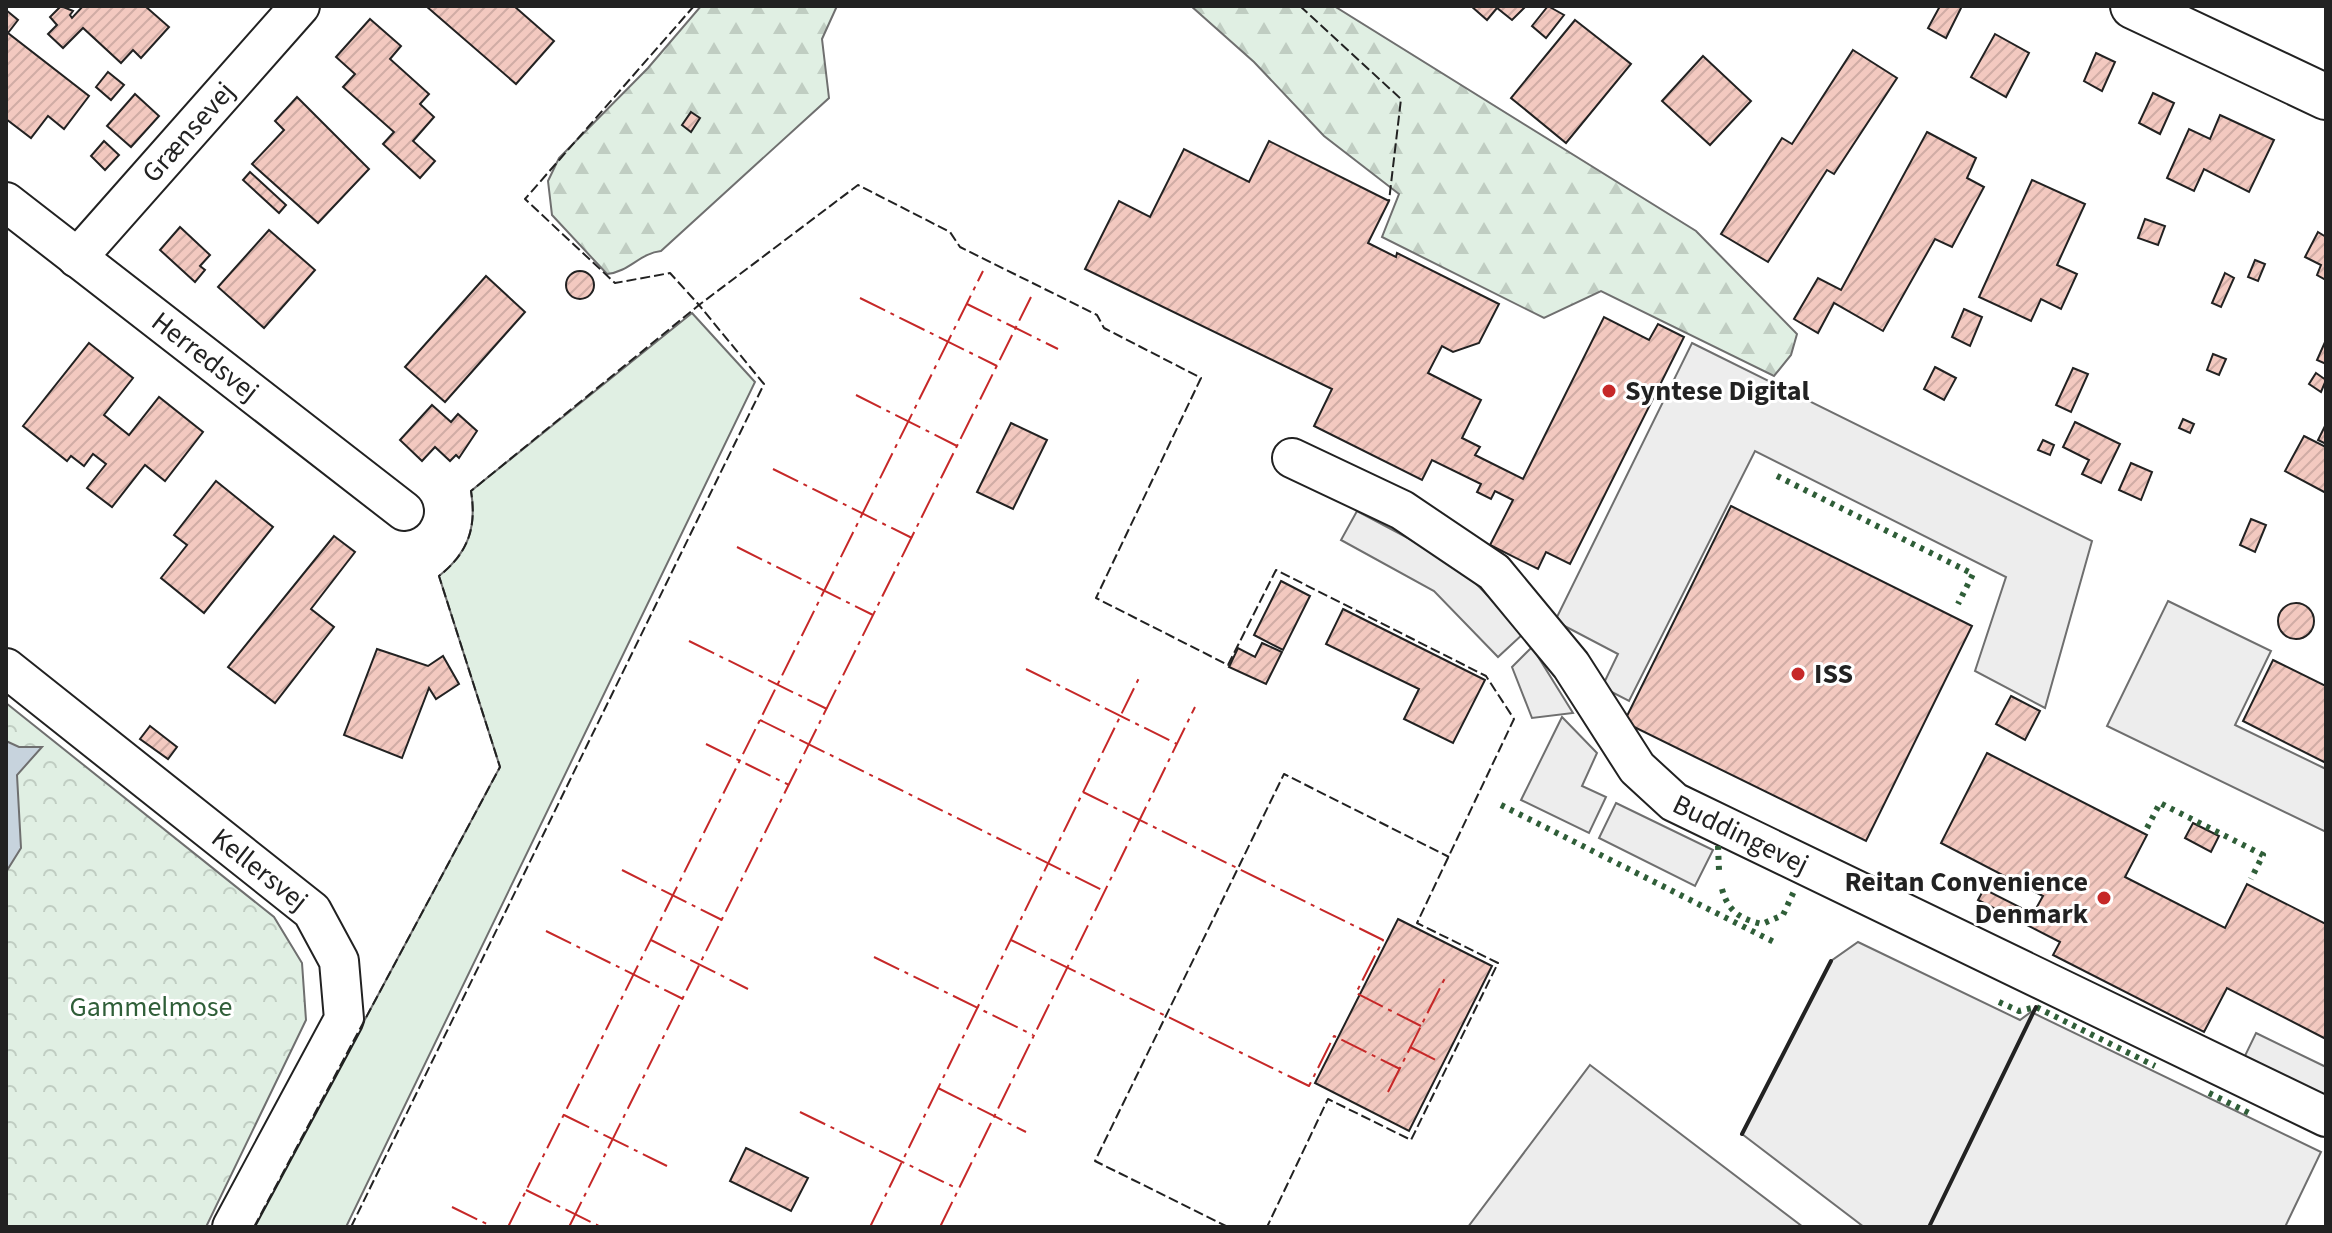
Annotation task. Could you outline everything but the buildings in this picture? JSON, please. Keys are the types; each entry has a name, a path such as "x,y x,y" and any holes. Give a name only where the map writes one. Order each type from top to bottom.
{"street":[{"name":"Grænsevej","path":"77,258 300,6"},
{"path":"2133,6 2326,97"},
{"name":"Herredsvej","path":"6,202 404,511"},
{"name":"Buddingevej","path":"1292,458 1402,510 1494,572 1571,665 1637,768 1674,802 2326,1117"},
{"name":"Kellersvej","path":"6,668 312,911 339,961 344,1019 232,1227"}],"green space":[{"path":"701,6 837,6 822,39 829,98 661,251 607,274 552,215 548,181 559,158 648,68"},
{"path":"1191,6 1334,6 1696,231 1797,334 1791,355 1774,376 1601,291 1544,318 1382,237 1399,194 1324,136 1254,62"},
{"path":"692,313 755,382 346,1227 254,1227 500,767 439,576 457,558 468,539 473,517 471,491"},
{"name":"Gammelmose","path":"6,703 274,917 302,963 306,1020 206,1227 6,1227"}],"shaded area":[{"path":"1692,343 2092,541 2045,708 1975,671 2006,577 1755,451 1629,701 1602,687 1618,654 1555,621"},
{"path":"1357,511 1457,564 1524,633 1498,657 1434,591 1341,540"},
{"path":"2168,601 2271,651 2235,725 2326,769 2326,832 2107,726"},
{"path":"1532,647 1573,713 1532,718 1512,667"},
{"path":"1562,717 1597,753 1582,786 1606,797 1589,833 1521,800"},
{"path":"6,741 19,747 42,747 17,775 21,848 6,872"},
{"path":"1616,803 1713,850 1695,886 1599,838"},
{"path":"1858,942 2020,1020 2031,1012 2321,1152 2285,1227 1864,1227 1742,1134 1831,961"},
{"path":"2256,1033 2326,1067 2326,1091 2320,1103 2241,1064"},
{"path":"1590,1065 1803,1227 1468,1227"}],"hedge":[{"path":"1777,476 1973,574 1958,604"},
{"path":"2147,828 2160,803 2263,855 2251,879"},
{"path":"1501,805 1776,943"},
{"path":"1718,846 1719,870"},
{"path":"1722,889 1736,913 1762,924 1783,915 1795,889"},
{"path":"1999,1002 2019,1011 2036,1007 2155,1066"},
{"path":"2209,1093 2253,1115"}],"fence":[{"path":"254,1227 500,767 439,576 457,558 468,539 473,517 471,491 699,305 670,273 615,283 525,199 694,6"},
{"path":"1300,6 1401,99 1389,201"},
{"path":"351,1227 764,384 699,305 858,185 950,232 960,247 1097,315 1104,328 1201,378 1096,598 1228,665 1276,570 1486,676 1514,719 1417,923 1498,963 1411,1140 1328,1099 1267,1227"},
{"path":"1228,1227 1095,1161 1284,774 1449,857"}],"wall":[{"path":"1742,1134 1831,961"},
{"path":"1929,1227 2036,1007"}],"power":[{"path":"508,1227 983,271"},
{"path":"569,1227 1031,297"},
{"path":"860,298 997,366"},
{"path":"967,304 1058,349"},
{"path":"856,395 957,446"},
{"path":"773,469 912,538"},
{"path":"737,547 873,615"},
{"path":"689,641 827,709"},
{"path":"1026,669 1177,744"},
{"path":"870,1227 1139,678"},
{"path":"940,1227 1195,707"},
{"path":"760,720 1104,891"},
{"path":"706,744 789,785"},
{"path":"1083,792 1383,940 1356,993 1421,1026"},
{"path":"622,870 722,920"},
{"path":"546,931 683,999"},
{"path":"651,940 748,989"},
{"path":"1011,940 1309,1086 1334,1036 1400,1069"},
{"path":"874,957 1033,1035"},
{"path":"1388,1092 1446,976"},
{"path":"1410,1047 1436,1060"},
{"path":"938,1088 1026,1132"},
{"path":"800,1112 958,1189"},
{"path":"564,1115 667,1166"},
{"path":"526,1190 601,1227"},
{"path":"452,1207 493,1227"}],"place":[{"name":"Syntese Digital","path":"1609,391"},
{"name":"ISS","path":"1798,674"},
{"name":"Reitan Convenience Denmark","path":"2104,898"}]}
